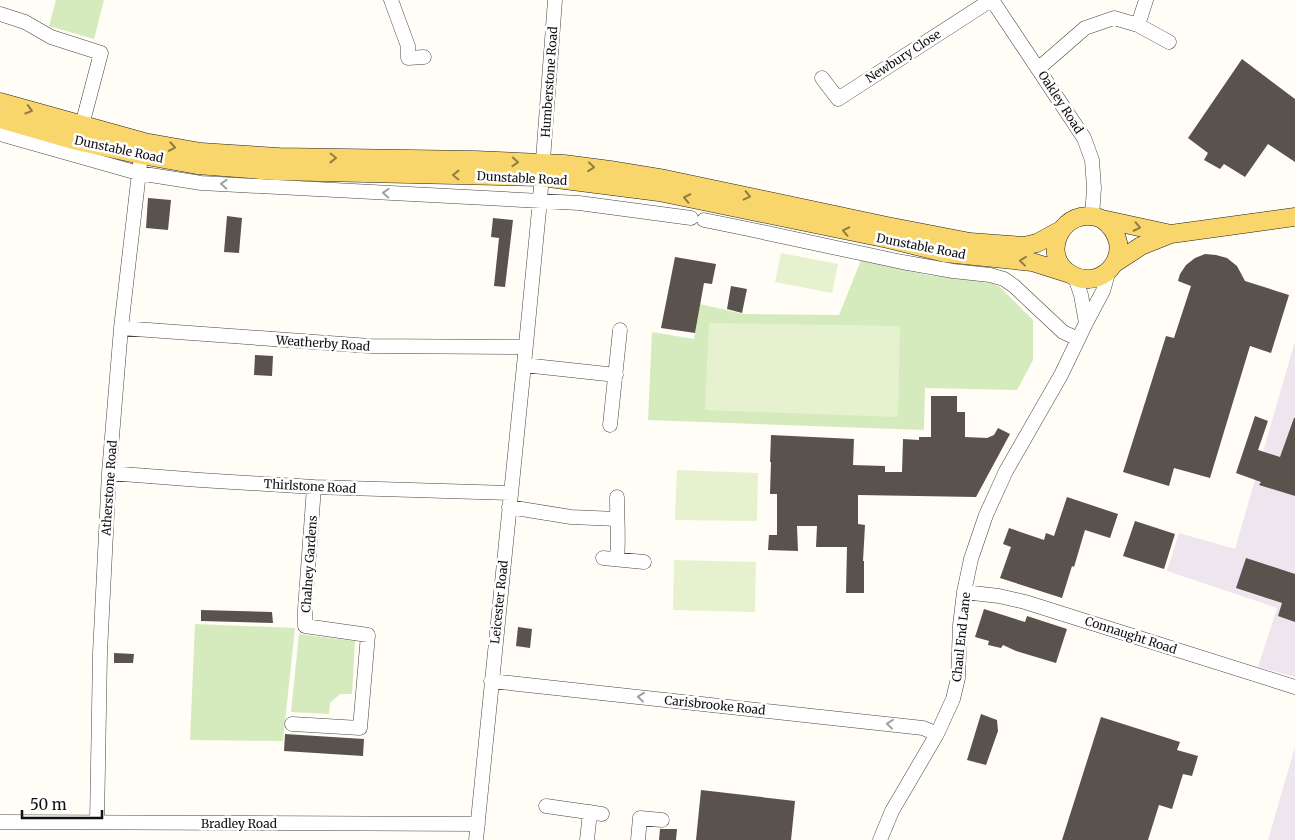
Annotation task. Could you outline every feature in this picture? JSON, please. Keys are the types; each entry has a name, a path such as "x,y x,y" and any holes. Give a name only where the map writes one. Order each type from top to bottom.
{"main road":[{"name":"Dunstable Road","path":"0,102 144,142 201,152 279,157 475,160 542,170 659,192 945,252 1032,262 1073,276"},
{"name":"Dunstable Road","path":"0,119 77,141 197,165 275,171 610,170 664,179 970,242 1024,246 1037,243 1061,230"},
{"path":"1171,234 1083,216 1074,218 1061,230 1056,239 1056,254 1063,268 1073,276 1093,279 1102,276 1112,266 1141,246 1171,234 1295,217"},
{"path":"1097,218 1110,225 1119,243 1119,253 1112,266"}],"street":[{"path":"391,0 408,46 408,58 424,57"},
{"name":"Humberstone Road","path":"542,170 555,0"},
{"name":"Oakley Road","path":"992,0 1084,138 1092,160 1097,218"},
{"name":"Newbury Close","path":"822,78 838,99 992,0"},
{"path":"1138,25 1146,0"},
{"path":"0,14 25,22 51,37 102,53 82,125"},
{"path":"1039,68 1085,28 1114,18 1138,25 1169,42"},
{"name":"Dunstable Road","path":"0,134 138,173 201,183 579,203 748,229 902,262 1004,279 1063,332 1078,339"},
{"name":"Atherstone Road","path":"97,822 100,653 109,472 121,328 141,155"},
{"name":"Leicester Road","path":"476,840 542,170"},
{"name":"Chaul End Lane","path":"880,840 892,811 937,734 953,699 958,678 960,625 964,592 971,558 986,515 1006,471 1061,374 1103,290 1112,266"},
{"path":"1073,276 1081,295 1086,323"},
{"name":"Weatherby Road","path":"121,328 370,346 525,347"},
{"path":"610,425 620,330"},
{"path":"524,365 616,375"},
{"name":"Thirlstone Road","path":"109,472 200,480 510,500 570,517 616,519"},
{"name":"Chalney Gardens","path":"292,724 360,728 368,635 305,626 314,487"},
{"path":"617,498 616,519 619,543 617,559"},
{"path":"603,558 644,562"},
{"name":"Connaught Road","path":"964,592 995,595 1025,602 1295,687"},
{"name":"Carisbrooke Road","path":"491,680 915,727 937,734"},
{"path":"546,806 596,813 587,840"},
{"path":"638,840 640,818 662,820"},
{"name":"Bradley Road","path":"0,822 478,824"}],"shaded area":[{"path":"1295,341 1295,677 1258,667 1277,608 1167,571 1179,533 1235,549"},
{"path":"1295,747 1295,840 1268,840"}],"green space":[{"path":"56,0 104,0 94,39 49,26"},
{"path":"781,253 838,264 832,293 775,282"},
{"path":"861,260 927,275 991,283 1000,287 1033,320 1033,360 1017,390 925,388 924,430 648,420 652,332 694,339 700,304 743,314 839,315"},
{"path":"709,323 900,326 898,417 705,410"},
{"path":"677,470 758,473 757,521 675,520"},
{"path":"674,560 756,562 755,612 673,610"},
{"path":"195,624 295,628 283,741 190,740"},
{"path":"299,634 355,641 352,694 340,694 330,703 329,714 291,712"}],"building":[{"path":"1242,59 1295,99 1295,162 1268,144 1245,177 1224,164 1220,169 1204,160 1208,153 1188,138"},
{"path":"148,198 171,200 168,230 146,228"},
{"path":"227,216 242,218 239,253 224,252"},
{"path":"493,218 513,220 505,287 494,286 499,238 491,237"},
{"path":"1205,254 1227,258 1237,266 1245,281 1289,295 1271,353 1250,346 1210,478 1174,468 1169,486 1123,472 1166,336 1174,338 1191,286 1178,281 1180,274 1186,265 1195,258"},
{"path":"675,257 716,264 712,284 704,283 695,333 661,328"},
{"path":"731,286 747,289 742,313 727,309"},
{"path":"255,355 273,356 272,376 254,375"},
{"path":"931,396 957,396 957,412 965,412 965,437 987,438 994,435 998,428 1010,434 976,497 858,495 858,524 865,525 864,593 846,593 847,547 816,547 817,526 797,526 798,551 768,550 769,535 777,535 777,494 770,494 771,435 854,439 853,465 885,466 885,472 902,472 903,439 919,440 919,437 931,437"},
{"path":"1255,416 1268,421 1258,450 1280,457 1295,418 1295,496 1259,485 1261,482 1236,473"},
{"path":"1067,497 1118,514 1110,538 1085,530 1062,598 1000,578 1011,547 1003,544 1009,528 1044,540 1046,533 1054,536"},
{"path":"1135,521 1175,534 1164,569 1123,556"},
{"path":"1246,558 1295,574 1295,622 1278,616 1282,603 1236,588"},
{"path":"984,609 1025,622 1027,616 1067,629 1056,663 1016,651 1003,645 1001,648 988,645 989,641 975,637"},
{"path":"201,610 272,612 273,623 201,621"},
{"path":"518,627 532,629 530,648 516,646"},
{"path":"114,653 134,654 133,663 114,663"},
{"path":"981,714 997,720 998,731 986,765 967,760"},
{"path":"1101,717 1180,742 1177,750 1198,756 1192,776 1183,774 1172,809 1159,805 1148,840 1062,840"},
{"path":"285,734 364,739 363,756 284,751"},
{"path":"701,790 795,801 791,840 696,840"},
{"path":"660,829 677,829 676,840 659,840"}]}
